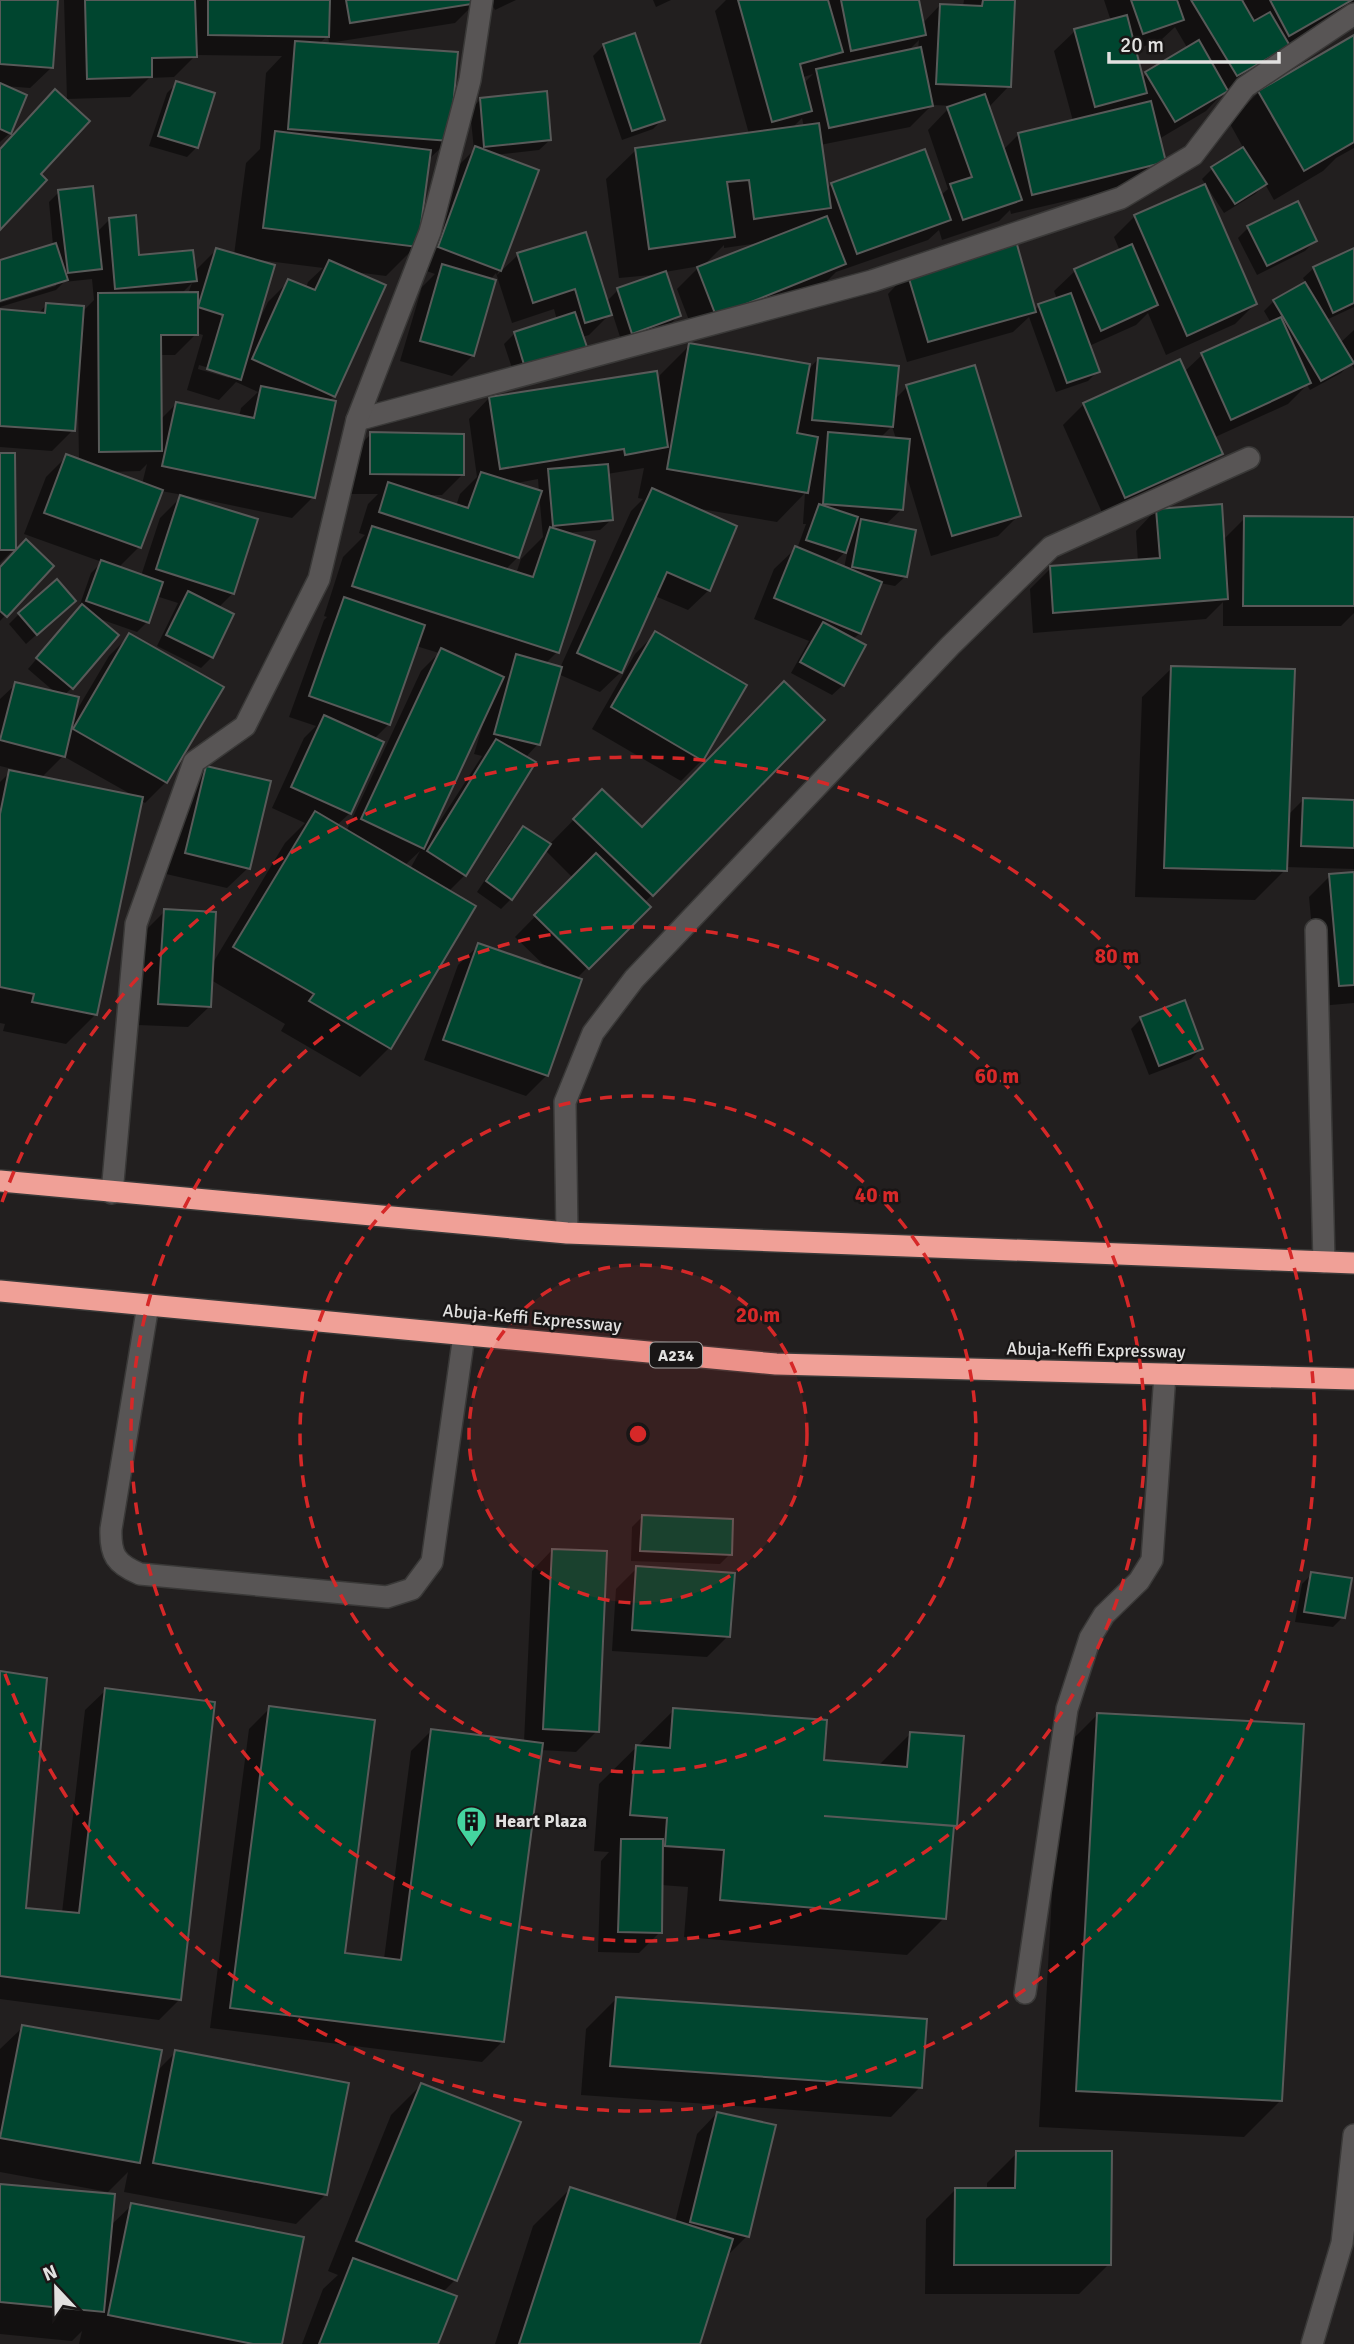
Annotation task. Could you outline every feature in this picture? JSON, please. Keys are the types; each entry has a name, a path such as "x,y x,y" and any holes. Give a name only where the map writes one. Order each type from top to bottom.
{"highway":[{"path":"0,1181 566,1233 1354,1263"},
{"name":"Abuja-Keffi Expressway","path":"0,1291 776,1364 1354,1379"}],"street":[{"path":"112,1193 136,924 194,762 245,726 319,579 357,419 430,232 470,80 482,0"},
{"path":"357,419 872,281 1121,198 1193,155 1245,87 1354,14"},
{"path":"566,1233 565,1102 593,1034 634,979 950,646 1051,547 1249,458"},
{"path":"1316,930 1324,1262"},
{"path":"148,1305 110,1546 117,1561 141,1574 387,1597 412,1589 432,1562 464,1335"},
{"path":"1025,1993 1067,1709 1090,1638 1104,1615 1139,1581 1152,1560 1165,1374"},
{"path":"1312,2344 1342,2243 1354,2135"}],"building":[{"path":"0,0 58,0 53,68 0,64"},
{"path":"85,0 195,0 197,57 152,58 152,77 87,79"},
{"path":"208,0 330,0 329,37 208,35"},
{"path":"346,0 477,0 478,3 350,23"},
{"path":"738,0 828,0 843,52 800,64 812,111 772,122"},
{"path":"841,0 919,0 926,35 851,51"},
{"path":"983,0 1015,0 1011,87 936,84 940,4 982,6"},
{"path":"1131,0 1177,0 1184,20 1143,34"},
{"path":"1191,0 1242,0 1254,21 1270,12 1290,46 1237,76"},
{"path":"1270,0 1352,0 1289,36"},
{"path":"1127,15 1147,93 1095,107 1074,29"},
{"path":"635,33 665,120 632,131 603,44"},
{"path":"1354,35 1354,142 1304,171 1258,91"},
{"path":"1199,40 1228,91 1175,122 1145,72"},
{"path":"295,41 458,52 450,141 288,129"},
{"path":"921,47 933,106 829,128 816,69"},
{"path":"176,81 215,93 198,148 158,136"},
{"path":"0,83 27,95 11,134 0,129"},
{"path":"55,89 90,121 41,174 47,180 0,230 0,149"},
{"path":"547,91 551,140 484,147 480,98"},
{"path":"985,94 1022,200 963,220 950,184 972,177 947,107"},
{"path":"1151,101 1166,162 1032,195 1018,133"},
{"path":"819,123 831,208 754,219 749,180 727,182 735,237 649,249 635,148"},
{"path":"275,131 431,150 418,247 263,228"},
{"path":"475,146 539,170 501,271 438,247"},
{"path":"1243,147 1267,184 1235,204 1211,167"},
{"path":"925,149 951,220 857,254 831,183"},
{"path":"1205,184 1257,304 1187,336 1134,215"},
{"path":"93,186 102,269 68,273 58,190"},
{"path":"1298,201 1317,241 1267,266 1247,226"},
{"path":"136,215 139,255 193,250 197,281 115,289 109,218"},
{"path":"827,216 846,264 716,316 697,267"},
{"path":"586,232 612,315 585,323 575,289 533,303 517,253"},
{"path":"1016,241 1036,312 928,342 907,272"},
{"path":"56,243 68,280 0,301 0,260"},
{"path":"1132,244 1158,305 1101,331 1074,269"},
{"path":"216,248 275,265 241,380 207,369 223,315 198,307"},
{"path":"1354,248 1354,303 1333,313 1313,267"},
{"path":"329,260 386,285 335,397 252,359 288,279 315,290"},
{"path":"442,264 496,280 474,356 420,341"},
{"path":"666,271 681,316 632,334 617,288"},
{"path":"1305,282 1354,363 1321,381 1273,300"},
{"path":"198,292 198,335 161,335 162,451 99,452 98,293"},
{"path":"1071,293 1100,372 1067,383 1038,304"},
{"path":"46,303 84,306 75,431 0,426 0,309 45,313"},
{"path":"575,312 588,350 526,371 514,332"},
{"path":"1281,317 1311,383 1231,420 1201,353"},
{"path":"689,343 810,364 797,433 818,437 808,493 667,469"},
{"path":"818,358 899,366 893,427 812,420"},
{"path":"1180,359 1223,454 1125,498 1083,403"},
{"path":"975,365 1021,516 952,536 906,385"},
{"path":"657,371 668,447 625,455 624,449 500,469 489,397"},
{"path":"261,386 336,401 315,498 162,466 176,402 254,418"},
{"path":"370,432 464,434 464,475 370,474"},
{"path":"828,432 910,439 903,510 823,504"},
{"path":"0,453 15,453 16,550 0,550"},
{"path":"66,454 163,490 141,548 44,513"},
{"path":"608,464 613,520 553,526 548,469"},
{"path":"481,472 542,491 519,558 379,512 388,482 468,508"},
{"path":"652,488 737,526 710,591 667,572 622,673 577,653"},
{"path":"180,495 258,519 234,594 156,569"},
{"path":"819,504 858,517 846,553 806,540"},
{"path":"1222,504 1228,599 1053,613 1050,566 1160,558 1156,509"},
{"path":"1244,516 1354,517 1354,606 1243,606"},
{"path":"861,519 916,530 907,577 852,567"},
{"path":"372,526 533,577 550,527 595,541 559,653 352,586"},
{"path":"26,539 54,566 7,617 0,611 0,567"},
{"path":"795,546 882,582 861,634 774,598"},
{"path":"101,560 163,582 149,623 86,601"},
{"path":"57,579 76,601 37,635 18,613"},
{"path":"188,591 234,614 213,658 166,635"},
{"path":"344,597 425,625 390,725 309,696"},
{"path":"82,604 119,635 73,689 36,658"},
{"path":"823,622 866,645 844,686 800,662"},
{"path":"655,631 747,685 703,761 611,707"},
{"path":"129,633 224,687 167,783 73,729"},
{"path":"441,648 504,677 424,849 361,819"},
{"path":"516,654 562,667 540,745 494,734"},
{"path":"1171,666 1295,669 1287,871 1164,868"},
{"path":"784,681 825,720 653,896 573,819 602,789 642,827"},
{"path":"15,682 79,697 65,757 0,740"},
{"path":"324,715 384,742 351,814 291,787"},
{"path":"496,739 536,762 466,876 427,851"},
{"path":"206,766 271,781 250,869 185,853"},
{"path":"9,770 143,797 97,1015 32,1002 34,994 0,987 0,814"},
{"path":"1303,798 1354,800 1354,848 1301,846"},
{"path":"315,811 476,906 391,1049 309,1001 314,994 233,947"},
{"path":"523,826 551,844 512,900 486,881"},
{"path":"596,853 651,907 589,969 534,915"},
{"path":"1354,872 1354,985 1339,986 1329,874"},
{"path":"164,909 216,912 211,1007 158,1004"},
{"path":"478,943 582,979 548,1076 443,1040"},
{"path":"1185,1000 1203,1049 1159,1066 1140,1017"},
{"path":"642,1515 733,1519 732,1555 640,1551"},
{"path":"552,1549 607,1551 599,1732 543,1729"},
{"path":"636,1566 735,1573 730,1637 632,1630"},
{"path":"1311,1572 1352,1578 1345,1618 1304,1612"},
{"path":"0,1671 47,1678 26,1908 79,1913 105,1688 215,1702 181,2000 0,1976"},
{"name":"Heart Plaza","path":"269,1706 375,1720 345,1953 401,1960 431,1729 543,1743 504,2042 230,2008"},
{"path":"673,1708 827,1720 824,1760 907,1767 910,1732 964,1736 957,1826 824,1816 954,1826 946,1919 720,1900 724,1850 665,1846 667,1818 630,1815 636,1745 670,1748"},
{"path":"1097,1713 1304,1724 1282,2101 1076,2091"},
{"path":"621,1839 663,1839 662,1933 618,1932"},
{"path":"616,1997 927,2019 922,2088 610,2066"},
{"path":"22,2025 162,2050 140,2163 0,2138"},
{"path":"175,2050 349,2083 327,2195 153,2163"},
{"path":"421,2083 521,2122 457,2281 356,2241"},
{"path":"717,2112 776,2125 749,2237 690,2222"},
{"path":"1016,2151 1112,2151 1111,2265 954,2265 955,2188 1015,2188"},
{"path":"0,2184 115,2194 104,2312 0,2302"},
{"path":"570,2187 733,2239 700,2344 519,2344"},
{"path":"131,2203 304,2237 282,2344 253,2344 108,2315"},
{"path":"353,2258 457,2296 438,2344 319,2344"}],"place":[{"name":"Heart Plaza","path":"472,1848"}]}
